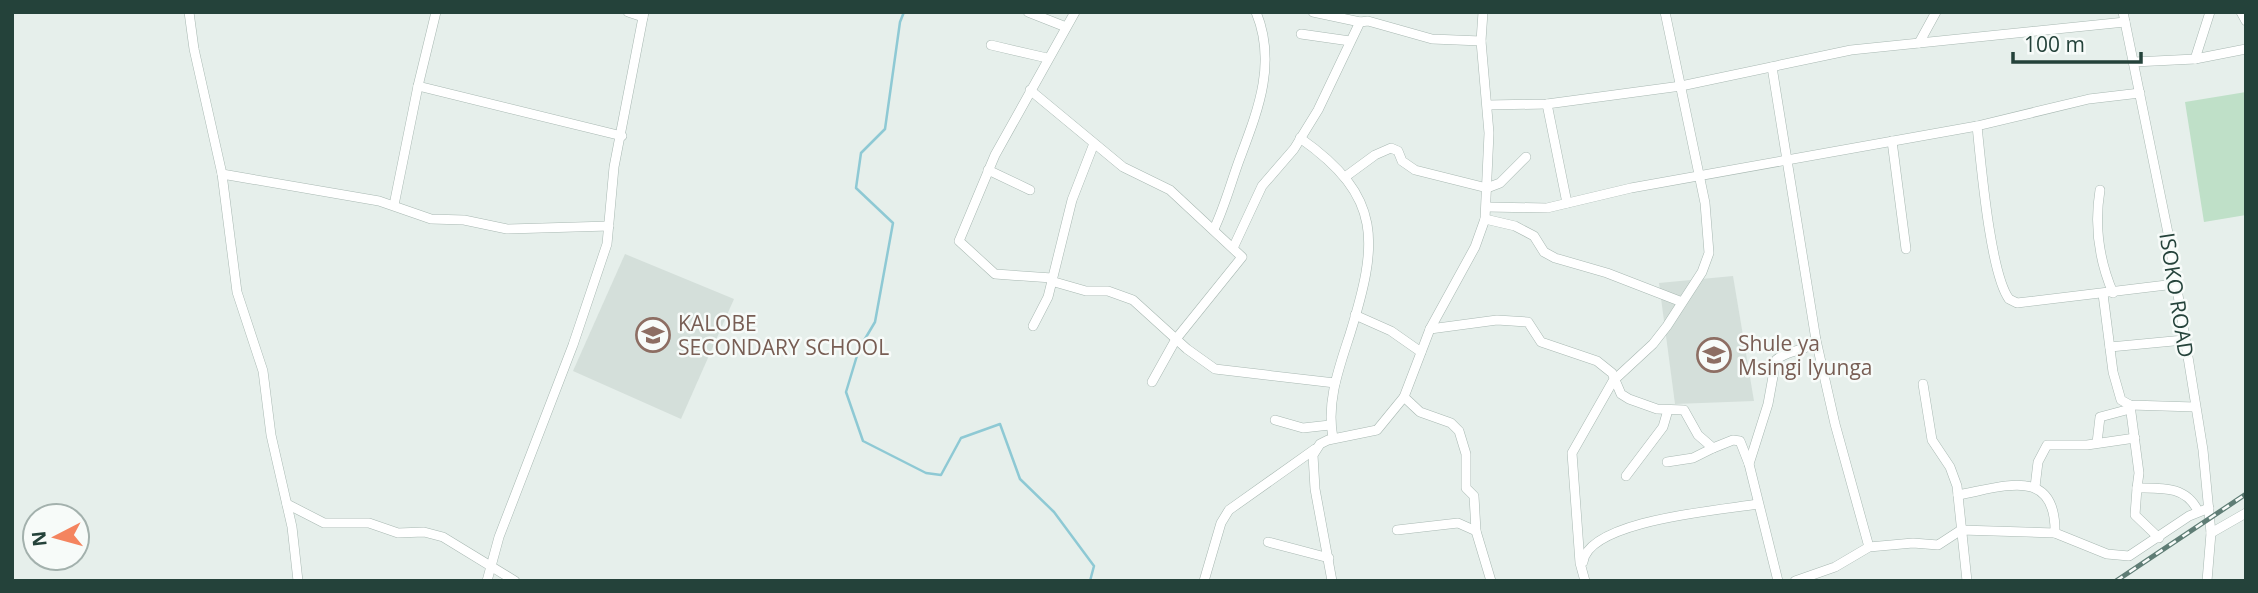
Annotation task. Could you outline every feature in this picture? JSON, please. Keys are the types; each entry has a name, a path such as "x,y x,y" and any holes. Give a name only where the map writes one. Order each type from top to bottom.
{"street":[{"path":"189,12 194,49 222,174 237,292 263,371 298,581"},
{"path":"394,205 436,12"},
{"path":"487,581 601,264 609,226 611,191 644,14 628,12"},
{"path":"1028,12 1066,27"},
{"path":"1075,12 1047,58 988,170 961,235 960,244 995,274 1052,280 1124,296 1215,369 1335,383"},
{"path":"1214,229 1255,125 1265,78 1265,53 1256,12"},
{"path":"1313,12 1360,22 1368,21 1432,39 1481,41"},
{"path":"1204,581 1221,523 1229,510 1333,438 1377,430 1405,397 1430,329 1475,247 1485,219 1488,105 1481,41 1483,12"},
{"path":"1584,576 1570,460 1613,382 1653,344 1702,272 1709,253 1699,177 1665,12"},
{"path":"1919,43 1936,12"},
{"path":"2195,59 2210,12"},
{"path":"2241,12 2246,21"},
{"path":"1488,105 1548,104 1681,86 1833,53 2124,17"},
{"name":"ISOKO ROAD","path":"2124,17 2175,284 2195,407 2211,533 2207,581"},
{"path":"1234,246 1262,186 1300,138 1326,97 1360,22"},
{"path":"1301,34 1350,41"},
{"path":"991,45 1047,58"},
{"path":"2133,62 2195,59 2246,49"},
{"path":"1772,67 1816,340 1835,424 1869,547"},
{"path":"418,86 622,136"},
{"path":"1030,90 1093,145 1129,171 1170,190 1234,246 1242,257 1176,339 1152,382"},
{"path":"1487,207 1528,210 1567,204 1787,160 1977,126 2090,99 2140,93"},
{"path":"1548,104 1567,204"},
{"path":"1977,126 1983,189 2007,297 2017,303 2175,284"},
{"path":"1300,138 1326,156 1345,177 1359,197 1370,227 1364,284 1335,383 1330,425 1333,438"},
{"path":"1892,141 1906,250"},
{"path":"1033,326 1048,298 1072,200 1093,145"},
{"path":"1345,177 1375,155 1391,148 1398,151 1402,160 1415,170 1487,188 1500,183 1526,156"},
{"path":"988,170 1030,190"},
{"path":"222,174 394,205 430,219 464,220 518,230 609,226"},
{"path":"2100,190 2097,227 2099,249 2113,293"},
{"path":"1485,219 1515,226 1534,236 1544,252 1566,263 1607,273 1682,302"},
{"path":"2103,294 2118,392 2121,400 2130,407 2135,438 2139,473 2134,515 2159,538"},
{"path":"1355,315 1391,331 1421,352"},
{"path":"1430,329 1497,320 1528,322 1541,342 1597,361 1612,373 1613,382 1621,394 1629,399 1657,409 1684,410 1698,435 1713,448"},
{"path":"1749,464 1765,414 1776,360 1785,353 1805,349 1816,340"},
{"path":"2110,347 2184,340"},
{"path":"1923,384 1932,440 1950,467 1958,495 1967,581"},
{"path":"1405,397 1420,412 1451,423 1459,432 1466,454 1466,488 1475,501 1476,531 1491,581"},
{"path":"2097,443 2100,417 2130,407 2195,407"},
{"path":"1626,476 1663,428 1668,410"},
{"path":"1275,421 1303,428 1330,425"},
{"path":"2035,487 2038,462 2047,445 2135,438"},
{"path":"1667,462 1693,458 1733,440 1740,441 1749,464 1778,581"},
{"path":"1317,448 1312,459 1315,489 1332,581"},
{"path":"1958,495 2016,486 2035,487 2048,496 2052,505 2055,533"},
{"path":"2137,488 2179,491 2189,496 2198,511"},
{"path":"287,504 324,523 369,523 398,533 430,533 454,541 515,581"},
{"path":"1584,576 1588,548 1617,531 1758,504"},
{"path":"1795,581 1835,567 1869,547 1913,543 1938,545 1961,530 2055,533 2120,556 2134,555 2198,511 2209,508"},
{"path":"2211,533 2246,513"},
{"path":"1397,530 1458,523 1476,531"},
{"path":"1268,542 1330,564"},
{"path":"1324,581 1330,564"}],"shaded area":[{"name":"KALOBE SECONDARY SCHOOL","path":"625,254 734,299 681,419 573,371"},
{"path":"1733,276 1754,401 1675,404 1659,283"}],"green space":[{"path":"2246,92 2246,215 2204,222 2185,102"}],"waterway":[{"path":"904,12 900,22 885,129 861,153 856,188 893,223 875,322 859,349 846,392 863,441 926,473 941,475 961,438 1000,424 1020,479 1054,512 1094,566 1090,581"}],"railway":[{"path":"2116,581 2246,494"}],"place":[{"name":"KALOBE SECONDARY SCHOOL","path":"653,335"},
{"name":"Shule ya Msingi Iyunga","path":"1714,355"}]}
